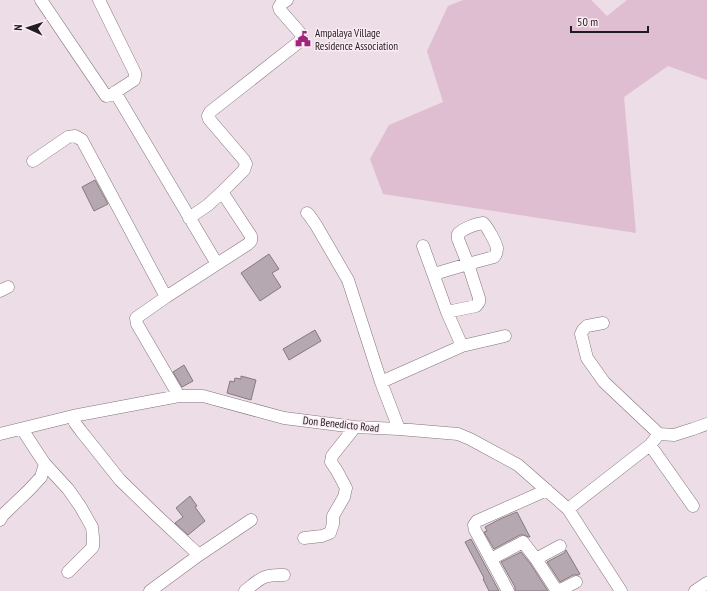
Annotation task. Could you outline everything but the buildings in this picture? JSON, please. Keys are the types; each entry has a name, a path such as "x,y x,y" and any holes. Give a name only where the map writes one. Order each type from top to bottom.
{"street":[{"path":"41,0 106,96 111,95 134,80 135,73 99,0"},
{"path":"189,218 208,205 244,170 246,164 244,160 208,116 210,112 299,42 301,39 301,34 280,10 281,4 287,0"},
{"path":"115,92 216,264"},
{"path":"33,161 68,136 75,136 82,140 166,297"},
{"path":"179,396 137,324 136,318 251,241 251,236 222,192"},
{"path":"307,213 316,225 348,280 381,382 399,429"},
{"path":"423,246 447,312 462,346"},
{"path":"434,274 468,264 479,302 476,306 447,312"},
{"path":"603,323 587,326 581,334 587,358 604,382 659,434 674,435 707,424"},
{"path":"381,382 462,346 505,336"},
{"name":"Don Benedicto Road","path":"0,434 73,416 179,396 204,396 284,418 355,426 458,434 518,465 568,509 621,591"},
{"path":"73,416 75,423 120,480 199,555"},
{"path":"304,538 322,536 330,533 333,516 344,497 346,488 331,462 332,456 355,426"},
{"path":"22,429 45,464 68,489 92,527 92,546 68,572"},
{"path":"568,509 650,445 659,434"},
{"path":"650,445 693,506"},
{"path":"0,520 3,515 41,477 45,464"},
{"path":"508,591 475,530 474,525 477,521 547,490"},
{"path":"150,591 199,555 251,520"},
{"path":"491,559 523,542 557,591 576,582"},
{"path":"536,559 560,546"},
{"path":"245,591 263,577 274,574 284,575"},
{"path":"695,591 707,583"}],"shaded area":[{"path":"463,0 591,0 607,16 627,0 707,0 707,80 668,66 624,97 636,233 383,194 370,159 389,125 443,102 427,51 448,6"}],"place":[{"name":"Ampalaya Village Residence Association","path":"303,39"}]}
